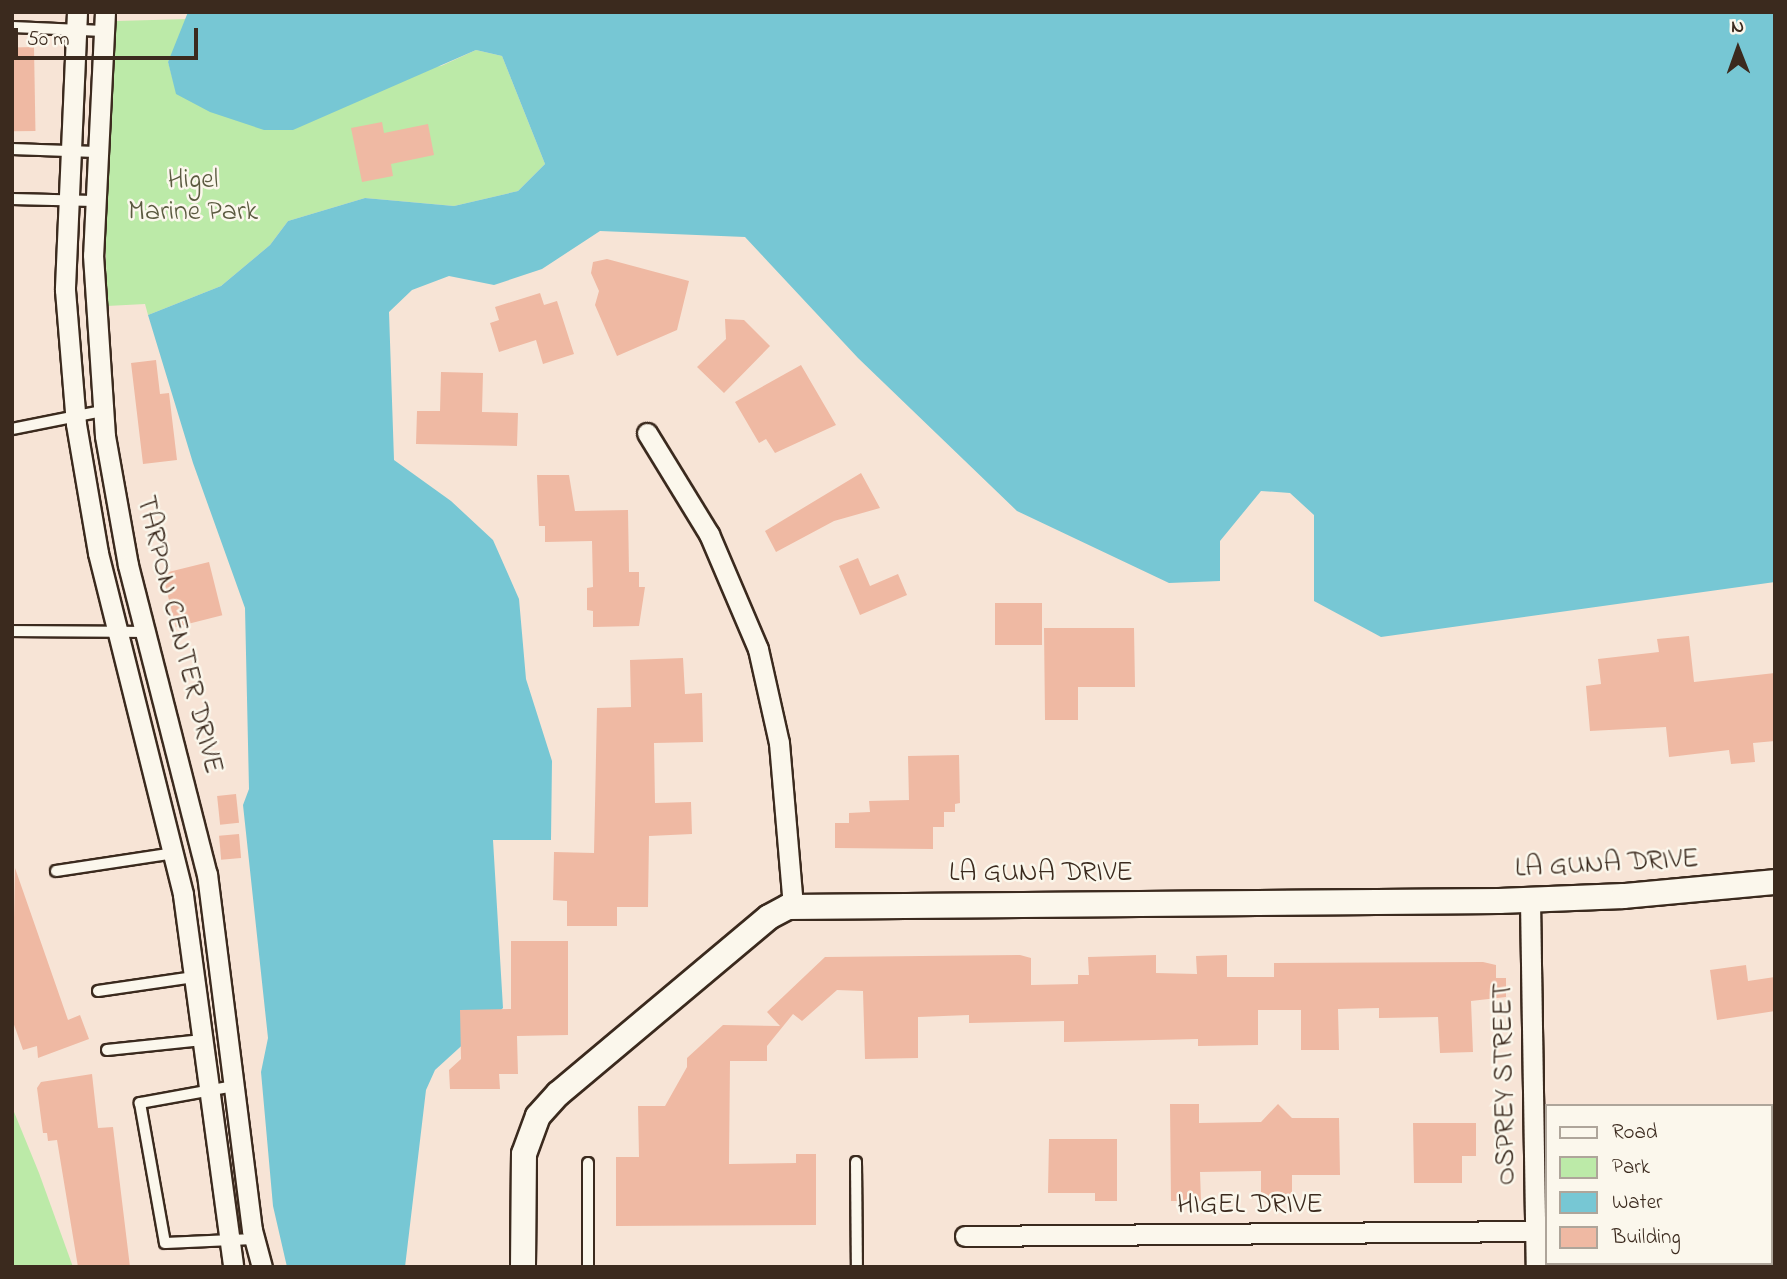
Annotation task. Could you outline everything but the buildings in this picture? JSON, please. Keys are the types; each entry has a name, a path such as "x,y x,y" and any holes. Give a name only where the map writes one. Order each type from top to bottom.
{"street":[{"name":"TARPON CENTER DRIVE","path":"77,20 66,199 65,290 75,416 89,511 175,853 233,1267"},
{"name":"TARPON CENTER DRIVE","path":"105,22 96,152 93,301 102,411 120,528 207,874 254,1239 262,1267"},
{"path":"647,433 709,534 758,649 779,743 793,906"},
{"name":"LA GUNA DRIVE","path":"523,1267 524,1154 538,1116 558,1094 769,917 793,906 1530,900 1775,882"},
{"name":"OSPREY STREET","path":"1530,900 1536,1267"},
{"name":"HIGEL DRIVE","path":"965,1236 1536,1231"}],"lane":[{"path":"12,27 77,20 105,22"},
{"path":"12,149 96,152"},
{"path":"12,199 94,201"},
{"path":"12,429 102,411"},
{"path":"12,631 118,634 146,632"},
{"path":"56,871 175,853"},
{"path":"98,991 194,977"},
{"path":"107,1050 202,1040"},
{"path":"235,1086 140,1102 164,1243 228,1244 254,1239"},
{"path":"856,1162 857,1267"},
{"path":"588,1163 588,1267"}],"green space":[{"name":"Higel Marine Park","path":"189,19 168,62 177,94 441,66 476,50 502,56 545,164 518,191 454,206 365,198 288,221 270,245 221,286 148,315 145,304 107,306 105,212 116,21"},
{"path":"12,1107 39,1173 73,1267 12,1267"}],"water":[{"path":"188,12 1775,12 1775,582 1381,637 1314,601 1314,515 1290,493 1261,491 1220,541 1220,581 1169,583 1017,511 858,358 745,237 600,231 542,269 494,285 449,276 412,290 389,312 394,460 451,501 493,540 519,599 526,679 552,761 551,840 493,840 503,1008 435,1070 426,1090 405,1267 287,1267 273,1206 261,1072 268,1038 243,805 249,789 245,608 193,463 148,315 221,286 270,245 288,221 365,198 454,206 518,191 545,164 502,56 476,50 293,130 264,130 210,112 176,94 168,62"}]}
